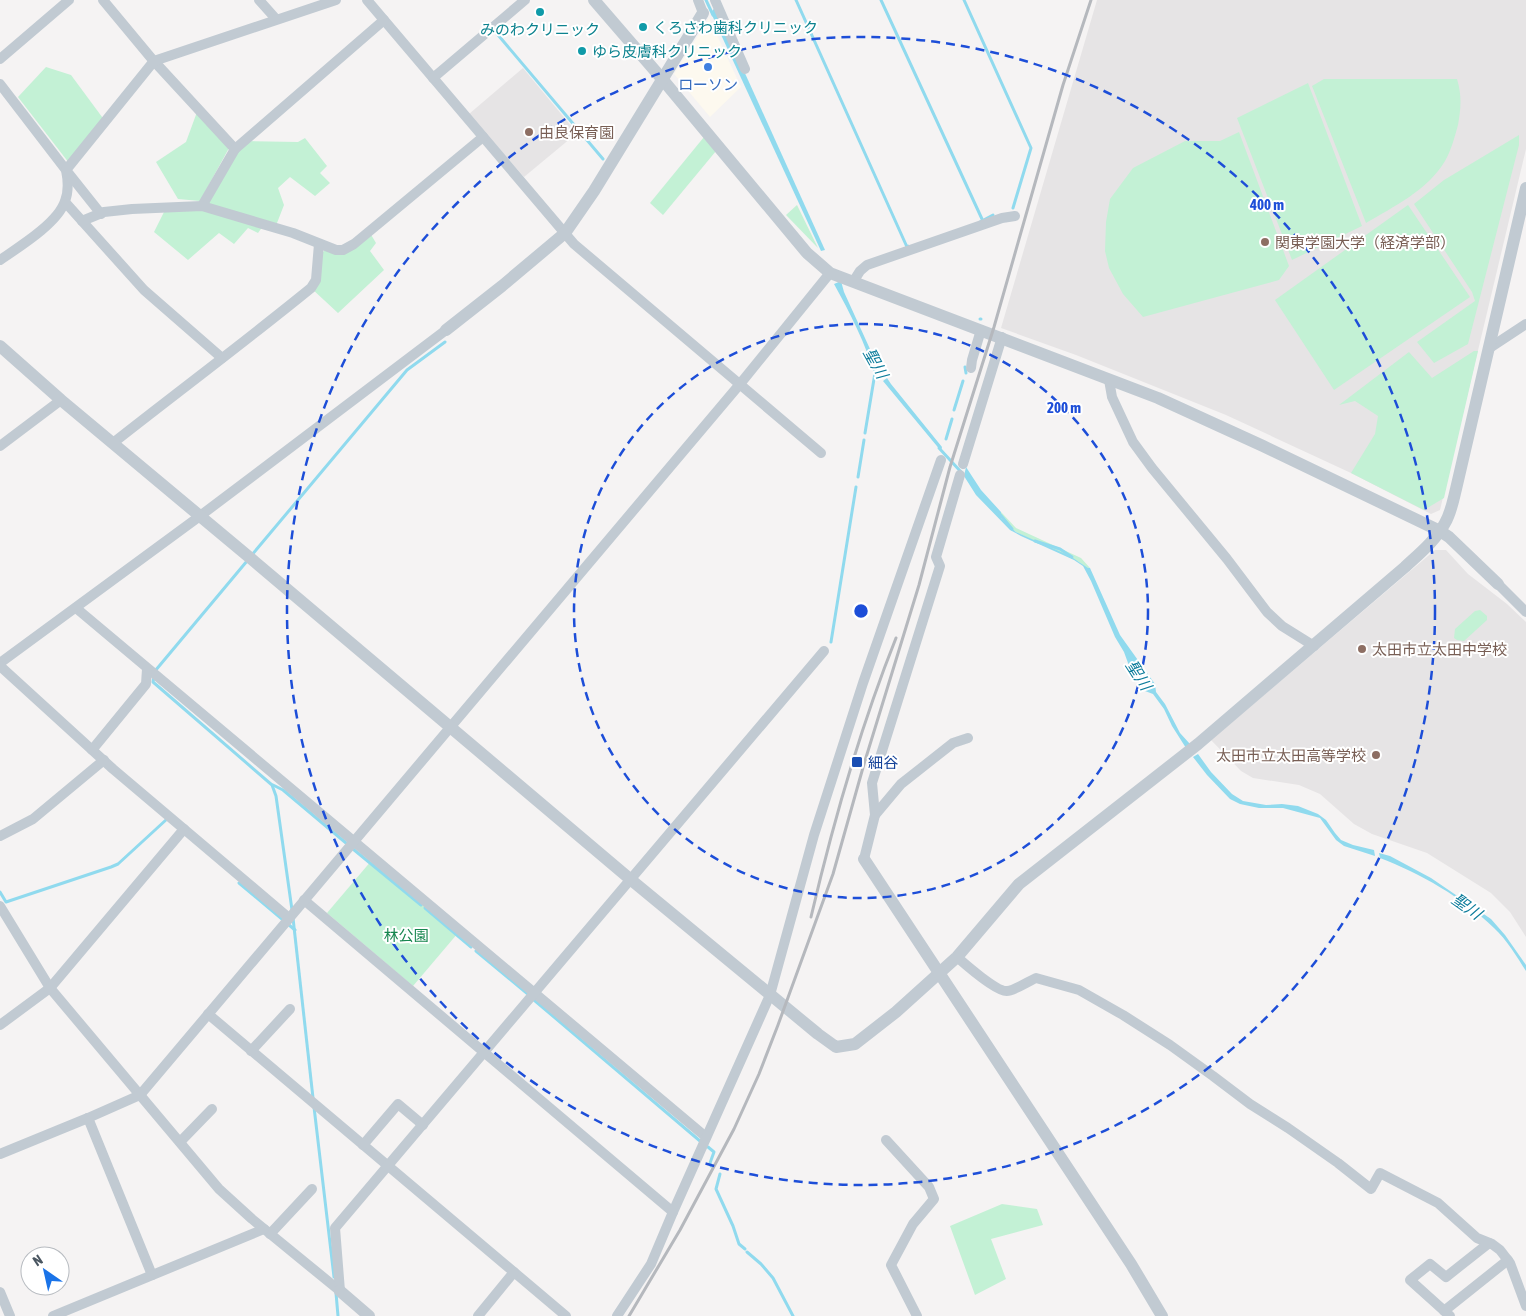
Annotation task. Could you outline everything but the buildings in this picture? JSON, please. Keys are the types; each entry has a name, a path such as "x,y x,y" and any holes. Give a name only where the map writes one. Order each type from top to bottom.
{"street":[{"path":"0,60 69,0"},
{"path":"104,0 154,61 235,150"},
{"path":"259,0 276,19"},
{"path":"66,170 154,61 336,0"},
{"path":"367,0 574,244 821,453"},
{"path":"433,78 524,0"},
{"path":"594,0 807,253 830,273 1002,337 1208,420 1440,531 1449,537 1526,612"},
{"path":"698,0 709,5 745,69"},
{"path":"289,918 92,750 0,665 446,330 510,280 565,233 594,191 709,5"},
{"path":"202,206 235,150 384,20"},
{"path":"0,84 101,214"},
{"path":"82,221 101,214 132,209 202,206 293,233 336,250 343,250 354,244 483,137"},
{"path":"0,260 42,230 53,219 65,202 68,188 66,170"},
{"path":"0,346 61,400 630,879 836,1047 856,1044 896,1012 957,958 1019,884 1194,747 1412,561 1440,531 1448,518 1456,489 1526,188"},
{"path":"65,202 144,290 222,358"},
{"path":"853,282 860,271 867,265 1002,218 1015,216"},
{"path":"113,443 255,334 311,288 316,280 319,244"},
{"path":"0,1154 88,1118 140,1094 740,384 830,273"},
{"path":"1488,349 1526,324"},
{"path":"971,368 981,330"},
{"path":"963,464 1002,337"},
{"path":"1109,380 1112,397 1132,442 1152,468 1227,559 1267,612 1282,626 1314,646"},
{"path":"0,446 61,400"},
{"path":"617,1316 651,1264 770,995 814,835 866,674 941,460"},
{"path":"960,475 936,557 940,566 872,783 874,815 864,859 938,974 1132,1264 1162,1316"},
{"path":"76,608 706,1137"},
{"path":"340,1291 335,1228 824,650"},
{"path":"92,750 146,684 147,669"},
{"path":"874,815 901,784 953,744 968,738"},
{"path":"0,836 33,819 104,760"},
{"path":"0,1025 50,988 184,829"},
{"path":"304,900 673,1212"},
{"path":"0,906 50,988 219,1189 267,1232 369,1316"},
{"path":"957,958 1002,990 1008,991 1036,978 1079,990 1170,1045 1250,1104 1338,1163 1371,1189 1380,1174 1438,1203 1477,1238 1500,1250 1508,1260 1526,1306"},
{"path":"251,1051 290,1009"},
{"path":"208,1014 566,1316"},
{"path":"362,1145 398,1104 423,1125"},
{"path":"180,1142 212,1109"},
{"path":"88,1118 152,1275"},
{"path":"886,1140 929,1187 934,1199 913,1224 891,1264 917,1316"},
{"path":"54,1316 152,1275 267,1232 312,1189"},
{"path":"1489,1243 1446,1277 1430,1264 1410,1280 1447,1313 1508,1260"},
{"path":"478,1316 514,1272"},
{"path":"0,1292 10,1316"}],"shaded area":[{"name":"関東学園大学（経済学部）","path":"1097,0 1526,0 1526,149 1440,510 1431,514 1351,473 1226,415 1076,355 1001,328"},
{"path":"709,18 741,87 710,117 674,74"},
{"path":"523,68 577,133 524,177 469,114"},
{"name":"太田市立太田高等学校","path":"1435,550 1446,550 1468,574 1507,604 1526,622 1526,937 1510,912 1491,893 1427,853 1372,834 1354,824 1320,794 1299,785 1253,778 1241,771 1211,740"}],"green space":[{"path":"46,67 71,75 105,121 69,163 18,97"},
{"path":"1324,79 1457,79 1459,85 1460,108 1458,125 1445,161 1420,189 1366,223 1312,86"},
{"path":"1308,83 1362,226 1292,260 1237,118"},
{"path":"197,112 229,148 200,201 178,199 156,162 186,142"},
{"path":"1239,132 1289,266 1279,280 1143,317 1123,294 1109,268 1105,251 1106,222 1110,199 1133,168 1185,141 1220,141"},
{"path":"1519,135 1519,145 1468,344 1434,363 1417,342 1475,301 1472,292 1414,204 1444,180"},
{"path":"704,137 716,151 663,215 650,203"},
{"path":"305,138 327,166 320,173 330,183 315,196 290,177 278,188 284,205 277,223 263,226 258,233 248,228 234,244 219,233 188,260 154,232 166,208 202,206 245,141 298,142"},
{"path":"797,205 818,248 786,215"},
{"path":"1408,205 1470,297 1334,390 1275,300"},
{"path":"370,233 376,243 370,251 384,270 338,313 311,288 318,257 326,249 343,250"},
{"path":"1474,351 1478,351 1444,498 1424,510 1351,473 1375,434 1378,416 1355,401 1339,405 1409,352 1432,378"},
{"path":"1001,512 1016,528 1081,558 1090,568 1088,569 1079,562 1016,532 1001,518"},
{"path":"1480,610 1487,616 1487,620 1464,641 1454,638 1455,629 1475,611"},
{"name":"林公園","path":"372,860 458,933 413,986 327,913"},
{"path":"1002,1204 1037,1209 1043,1225 991,1239 1006,1279 975,1295 950,1226"}],"water":[{"path":"715,7 825,250 821,251 711,13"},
{"path":"841,281 844,292 875,360 884,374 879,379 875,376 857,329 834,284"},
{"path":"887,378 942,447 941,451 883,381"},
{"path":"966,467 981,490 1001,512 1001,518 1016,532 1070,556 1090,568 1120,635 1155,684 1156,692 1165,704 1180,733 1190,744 1186,748 1164,709 1153,694 1145,691 1132,674 1124,652 1115,637 1083,566 1010,530 976,495 964,476"},
{"path":"1198,754 1211,772 1232,794 1243,801 1266,805 1298,806 1318,814 1326,820 1341,840 1374,850 1375,856 1344,846 1336,840 1320,818 1283,808 1259,808 1240,804 1230,799 1193,757"},
{"path":"1379,853 1390,856 1431,878 1491,919 1526,965 1526,971 1512,949 1482,917 1440,887 1411,871 1380,858"}],"waterway":[{"name":"聖川","path":"706,0 713,15"},
{"path":"796,0 908,246"},
{"path":"881,0 982,219"},
{"path":"964,0 1031,148 1013,208"},
{"path":"493,29 603,159"},
{"path":"980,222 993,215"},
{"path":"251,556 407,370 445,342"},
{"path":"965,367 966,373"},
{"path":"865,433 875,373"},
{"path":"954,410 963,381"},
{"path":"946,439 952,419"},
{"path":"858,477 864,440"},
{"name":"聖川","path":"939,448 962,473"},
{"path":"831,642 856,487"},
{"name":"聖川","path":"998,512 1012,529"},
{"name":"聖川","path":"1035,541 1060,549 1072,557"},
{"path":"155,671 247,561"},
{"path":"154,677 153,682 272,785 276,796 292,910"},
{"path":"273,785 283,790 346,843"},
{"path":"0,892 6,902 118,864 167,819"},
{"path":"353,849 421,905"},
{"path":"239,883 295,930"},
{"path":"425,908 471,947"},
{"path":"293,918 313,1098"},
{"path":"476,951 529,995"},
{"path":"534,1000 700,1141"},
{"path":"314,1107 334,1277"},
{"path":"708,1147 714,1152 710,1163 711,1166"},
{"path":"720,1174 716,1189 739,1244 745,1249"},
{"path":"747,1252 773,1278 793,1316"},
{"path":"336,1293 338,1316"}],"railway":[{"path":"629,1316 680,1230 734,1129 759,1074 833,874 864,764 919,585 950,467 994,327 1063,85 1091,0"},
{"path":"811,917 828,846 848,776 896,638"}],"place":[{"name":"みのわクリニック","path":"540,12"},
{"name":"くろさわ歯科クリニック","path":"643,27"},
{"name":"ゆら皮膚科クリニック","path":"582,51"},
{"name":"ローソン","path":"708,67"},
{"name":"由良保育園","path":"529,132"},
{"name":"関東学園大学（経済学部）","path":"1265,242"},
{"name":"太田市立太田中学校","path":"1362,649"},
{"name":"太田市立太田高等学校","path":"1376,755"},
{"name":"細谷","path":"857,762"}]}
